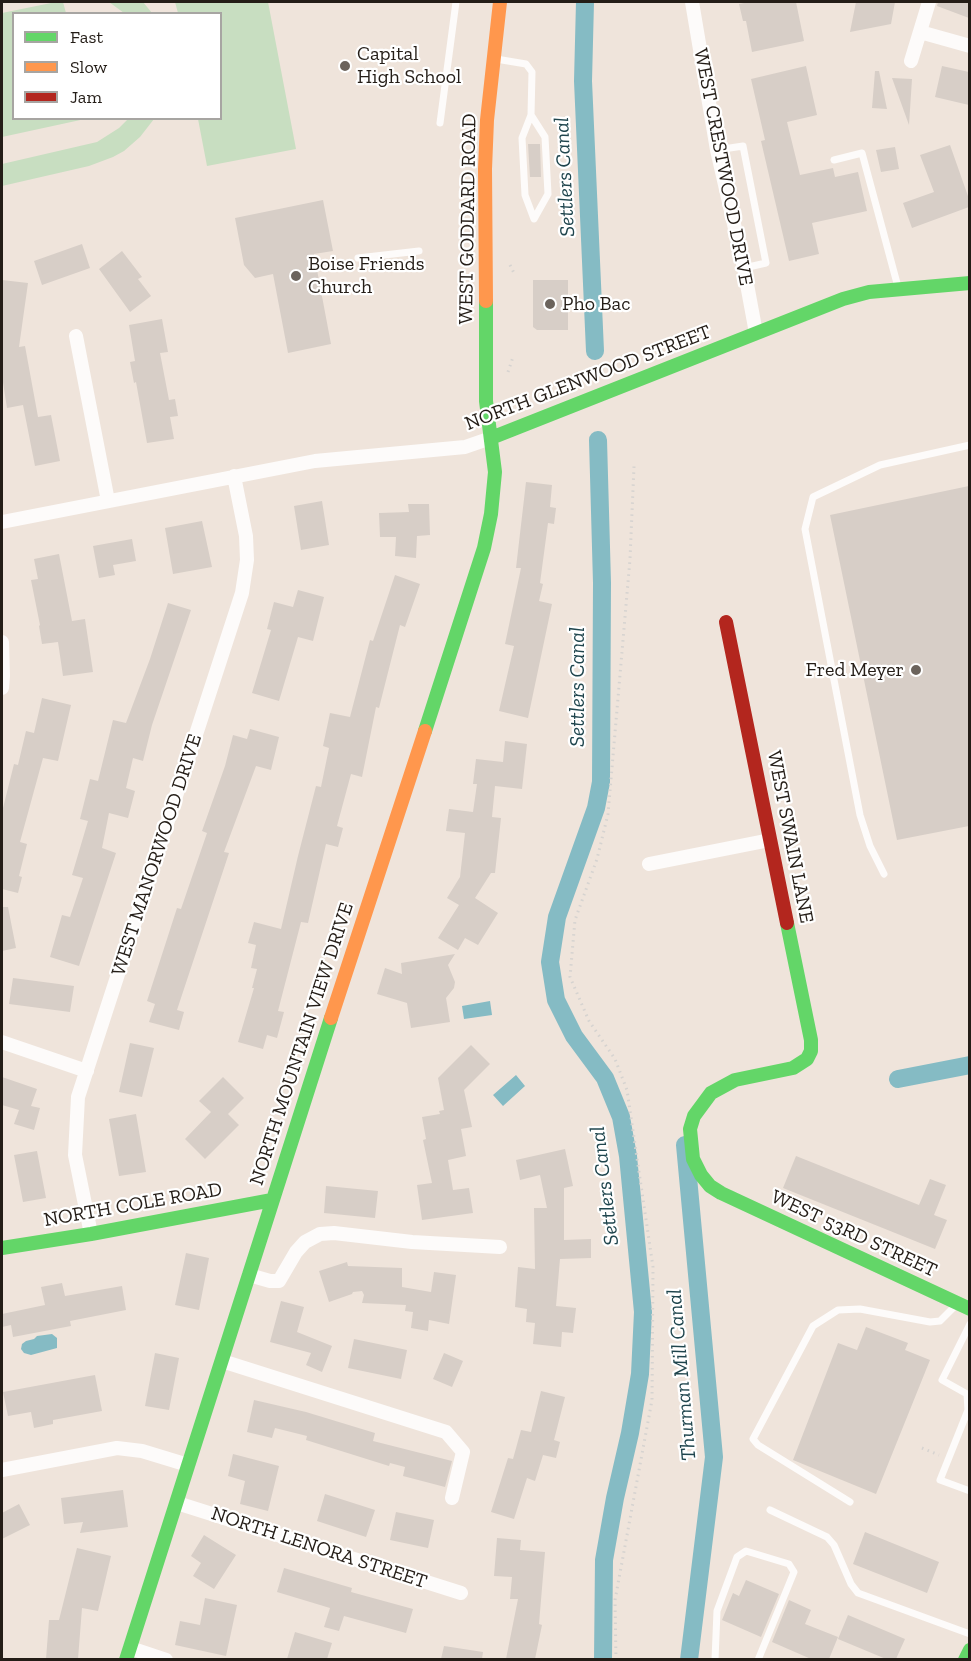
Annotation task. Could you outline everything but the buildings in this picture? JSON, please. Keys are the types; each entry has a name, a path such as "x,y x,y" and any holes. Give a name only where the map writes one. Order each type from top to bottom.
{"street":[{"name":"WEST GODDARD ROAD","path":"491,438 486,400 485,168 500,2"},
{"name":"WEST CRESTWOOD DRIVE","path":"692,2 717,150 744,268 756,333"},
{"path":"911,61 929,2"},
{"path":"920,32 969,46"},
{"name":"NORTH GLENWOOD STREET","path":"2,522 315,461 465,447 843,299 869,292 969,283"},
{"path":"76,336 108,501"},
{"name":"NORTH MOUNTAIN VIEW DRIVE","path":"128,1654 272,1200 484,548 491,514 495,472 491,438"},
{"name":"WEST MANORWOOD DRIVE","path":"91,1234 75,1155 78,1097 242,593 247,560 246,536 234,476"},
{"name":"WEST SWAIN LANE","path":"726,622 811,1040 811,1051 807,1059"},
{"path":"2,642 2,688"},
{"path":"649,864 770,840"},
{"path":"2,1042 87,1071"},
{"name":"WEST 53RD STREET","path":"807,1059 793,1068 724,1084 702,1102 690,1129 693,1159 700,1175 710,1186 721,1193 963,1306"},
{"name":"NORTH COLE ROAD","path":"2,1248 272,1200"},
{"path":"249,1275 279,1281 296,1252 305,1242 320,1234 334,1233 412,1242 500,1247"},
{"path":"222,1361 446,1432 463,1452 452,1498"},
{"path":"2,1470 117,1448 142,1451 188,1465"},
{"name":"NORTH LENORA STREET","path":"177,1503 461,1593"},
{"path":"965,1659 969,1650"},
{"path":"128,1654 166,1659"}],"lane":[{"path":"440,123 456,2"},
{"path":"494,59 521,62 529,66 532,72 531,114 522,138 525,195 534,219 548,194 545,137 531,114"},
{"path":"717,150 743,146 766,263 744,268"},
{"path":"834,160 862,153 898,289"},
{"path":"358,258 419,251"},
{"path":"884,874 870,846 860,815 805,529 813,497 880,465 969,445"},
{"path":"850,1502 758,1445 753,1439 813,1326 838,1310 860,1309 930,1322 939,1321 963,1306"},
{"path":"969,1324 942,1380 967,1394 968,1410 940,1480 969,1491"},
{"path":"770,1510 826,1537 834,1545 851,1584 858,1593 969,1634"},
{"path":"715,1659 717,1611 737,1557 747,1551 789,1564 794,1572 758,1659"}],"path":[{"path":"510,265 514,273"},
{"path":"508,372 513,357"},
{"path":"616,1659 615,1600 652,1400 653,1267 627,1090 615,1059 589,1021 570,977 575,921 597,859 608,814 630,560 634,466"},
{"path":"922,1448 941,1455"}],"green space":[{"path":"63,2 66,12 12,12 12,120 80,120 2,137 2,13"},
{"path":"109,2 143,2 151,12 123,12"},
{"path":"175,2 268,2 296,149 207,166 198,120 222,120 222,12 178,12"},
{"path":"127,120 153,120 140,137 113,157 89,166 2,186 2,164 97,142"}],"water":[{"path":"490,1001 492,1015 464,1019 462,1006"},
{"path":"516,1075 525,1086 503,1106 493,1095"},
{"path":"52,1334 57,1338 57,1348 31,1355 24,1353 21,1349 22,1344 26,1341 37,1336"}],"waterway":[{"name":"Settlers Canal","path":"585,2 583,81 595,351"},
{"name":"Settlers Canal","path":"598,440 602,583 601,782 596,808 557,917 550,962 556,1000 574,1036 605,1078 621,1117 628,1156 643,1312 640,1374 604,1560 603,1660"},
{"name":"Thurman Mill Canal","path":"898,1079 970,1065"},
{"name":"Thurman Mill Canal","path":"685,1145 714,1457 689,1660"}],"traffic: fast":[{"path":"491,438 843,299 869,292 970,283"},
{"path":"425,731 484,548 491,514 495,472 486,401 486,301"},
{"path":"787,923 811,1040 811,1051 807,1059 793,1068 735,1080 711,1093 694,1116 690,1129 693,1159 710,1186 721,1193 970,1309"},
{"path":"126,1660 331,1018"},
{"path":"2,1248 272,1200"},
{"path":"965,1660 970,1650"}],"traffic: slow":[{"path":"486,301 487,120 500,2"},
{"path":"331,1018 425,731"}],"traffic: jam":[{"path":"726,622 787,923"}],"place":[{"name":"Capital High School","path":"345,66"},
{"name":"Boise Friends Church","path":"296,276"},
{"name":"Pho Bac","path":"550,304"},
{"name":"Fred Meyer","path":"916,670"}]}
